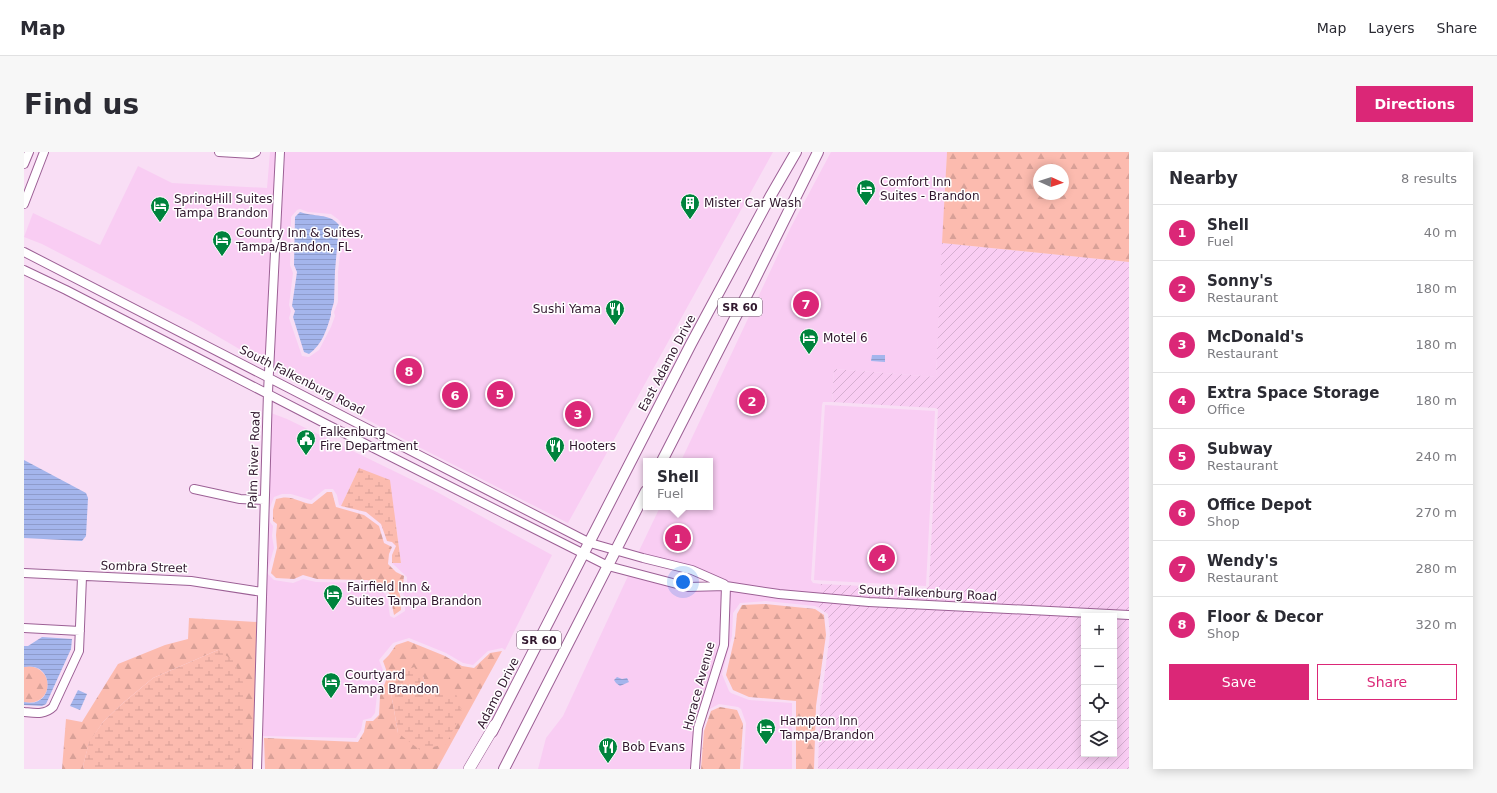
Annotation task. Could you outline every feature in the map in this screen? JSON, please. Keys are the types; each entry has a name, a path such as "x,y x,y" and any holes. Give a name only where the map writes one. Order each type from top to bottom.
{"highway":[{"path":"469,769 495,725"}],"main road":[{"name":"East Adamo Drive","path":"590,543 691,344 770,197 796,152"},
{"name":"SR 60","path":"664,458 818,152"},
{"name":"SR 60","path":"504,769 643,497"},
{"name":"Adamo Drive","path":"473,769 590,543"}],"street":[{"path":"24,164 29,152"},
{"path":"24,204 44,152"},
{"path":"219,152 252,154 256,152"},
{"name":"Palm River Road","path":"257,769 268,376 280,152"},
{"name":"South Falkenburg Road","path":"24,252 335,410 590,543 692,570 726,586"},
{"name":"South Falkenburg Road","path":"24,270 268,392 328,425 608,566 688,587 726,586 780,594 869,602 1129,615"},
{"path":"328,425 335,410"},
{"path":"414,467 421,455"},
{"path":"194,489 240,498 264,500"},
{"name":"Sombra Street","path":"24,573 82,577 191,581 262,592"},
{"path":"24,712 49,712 53,707 79,652 82,577"},
{"name":"Horace Avenue","path":"695,769 698,728 724,645 726,586"},
{"path":"24,628 80,631"}],"shaded area":[{"path":"270,152 276,152 265,364 193,322 42,244 24,237 33,213 100,245 138,166 172,183 267,188"},
{"path":"285,152 773,152 568,523 409,442 273,369","holes":["300,209 308,212 331,214 339,220 343,226 338,272 338,302 334,312 335,316 319,350 309,357 302,356 289,318 291,311 289,305 293,273 290,265 291,217 297,210"]},
{"path":"831,152 947,152 936,377 834,369 832,402 823,402 822,405 811,580 813,583 821,584 820,594 727,582 693,567 638,553 659,510 713,510 713,458 682,458 791,227"},
{"path":"942,243 1129,262 1129,611 869,598 820,594 821,584 926,589 929,586 938,409 832,402 834,369 936,377"},
{"path":"825,405 935,411 926,586 814,580"},
{"path":"271,413 287,419 437,492 552,555 505,650 502,648 488,651 473,665 463,663 446,653 409,638 393,643 379,660 385,675 377,695 375,713 371,718 363,720 361,730 356,738 262,736","holes":["359,468 396,524 401,563 392,563 407,577 407,585 402,590 405,599 405,611 394,618 390,616 387,596 377,586 366,583 316,582 303,579 293,583 274,580 267,573 274,548 272,536 273,526 270,522 269,510 274,497 282,494 291,494 311,500 325,489 333,489 337,495 339,505 341,506"]},
{"path":"628,576 687,590 722,589 719,645 693,728 691,769 538,769 546,738 563,716"},
{"path":"730,590 820,601 819,608 815,606 766,601 740,603 733,613 732,636 722,674 731,693 749,700 792,703 792,769 743,769 746,723 741,709 738,707 719,704 708,710 728,645"},
{"path":"820,601 1081,616 1081,757 1117,757 1117,618 1129,619 1129,769 818,769 820,707 830,635 828,614 819,608"}],"green space":[{"path":"947,152 1129,152 1129,262 942,243"},
{"path":"359,468 390,480 401,563 392,563 392,555 396,546 392,542 387,541 381,524 366,512 341,506"},
{"path":"327,492 332,492 336,507 364,515 379,526 384,543 392,547 389,554 388,564 396,572 404,576 403,584 398,589 401,599 401,610 394,615 390,595 385,587 379,583 367,580 317,579 303,575 294,579 276,578 271,573 277,548 277,524 273,521 273,510 276,499 286,497 312,504"},
{"path":"765,604 815,609 824,615 826,635 816,706 814,769 796,769 796,701 749,697 733,690 726,675 735,636 737,614 742,605"},
{"path":"189,618 257,622 253,769 233,769 236,766 218,650 153,678 103,722 89,743 83,766 84,769 62,769 66,719 82,722 118,664 165,645 188,639"},
{"path":"408,641 445,656 462,666 474,668 490,653 502,651 437,769 265,769 264,738 358,742 364,732 366,721 373,721 379,715 380,696 388,675 383,661 396,645","holes":["423,676 430,695 398,733 391,693"]},
{"path":"218,650 234,661 244,684 242,745 236,766 233,769 84,769 83,766 89,742 103,722 123,703 153,678"},
{"path":"29,666 38,669 44,674 48,688 40,699 33,702 24,702 24,667"},
{"path":"414,667 423,676 430,695 455,690 462,712 446,744 420,750 398,733 391,693 399,673"},
{"path":"720,707 737,710 743,724 740,769 701,769 704,731 711,711"}],"water":[{"path":"300,212 326,217 335,221 339,225 334,302 331,315 321,341 309,354 304,352 293,317 295,311 292,306 297,272 294,265 295,217"},
{"path":"872,355 885,355 885,362 871,361"},
{"path":"24,460 86,493 88,498 86,536 82,541 24,538"},
{"path":"325,593 337,594 337,599 324,599"},
{"path":"42,637 72,639 71,649 46,704 42,706 24,705 24,702 34,702 42,699 48,685 46,677 42,671 34,667 24,667 24,646 28,646"},
{"path":"617,677 622,679 627,678 629,682 620,686 614,680"},
{"path":"78,690 87,694 80,710 70,706"}],"place":[{"name":"Comfort Inn Suites - Brandon","path":"866,206"},
{"name":"Mister Car Wash","path":"690,220"},
{"name":"SpringHill Suites Tampa Brandon","path":"160,223"},
{"name":"Country Inn & Suites, Tampa/Brandon, FL","path":"222,257"},
{"name":"Wendy's","path":"806,304"},
{"name":"Sushi Yama","path":"615,326"},
{"name":"Motel 6","path":"809,355"},
{"name":"Floor & Decor","path":"409,371"},
{"name":"Subway","path":"500,394"},
{"name":"Office Depot","path":"455,395"},
{"name":"Sonny's","path":"752,401"},
{"name":"McDonald's","path":"578,414"},
{"name":"Falkenburg Fire Department","path":"306,456"},
{"name":"Hooters","path":"555,463"},
{"name":"Shell","path":"678,538"},
{"name":"Extra Space Storage","path":"882,558"},
{"name":"Fairfield Inn & Suites Tampa Brandon","path":"333,611"},
{"name":"Courtyard Tampa Brandon","path":"331,699"},
{"name":"Hampton Inn Tampa/Brandon","path":"766,745"},
{"name":"Bob Evans","path":"608,764"}]}
